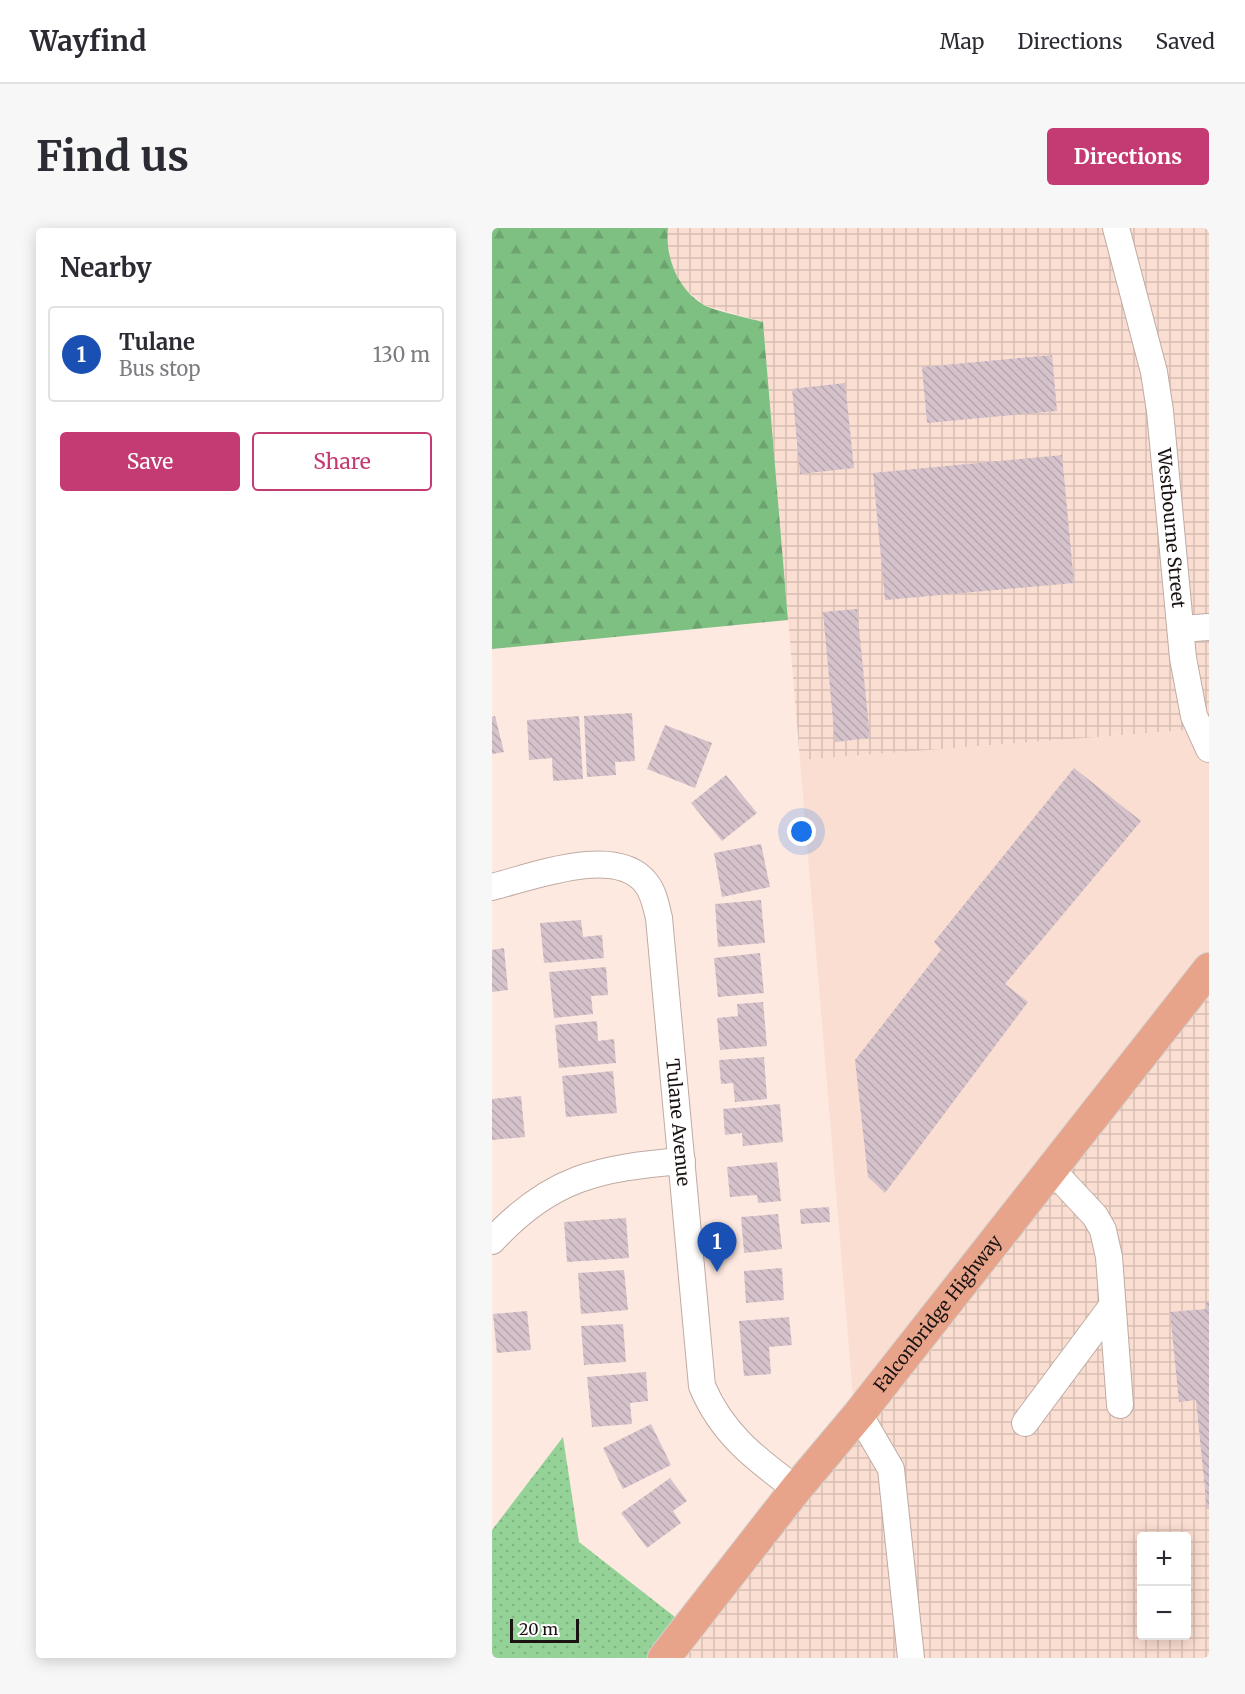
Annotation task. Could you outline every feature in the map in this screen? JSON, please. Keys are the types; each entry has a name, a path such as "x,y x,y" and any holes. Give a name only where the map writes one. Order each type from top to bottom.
{"main road":[{"name":"Falconbridge Highway","path":"663,1658 796,1489 859,1414 1209,969"}],"street":[{"name":"Westbourne Street","path":"1116,228 1154,372 1160,411 1183,658 1194,716 1209,749"},
{"path":"1180,629 1209,627"},
{"name":"Tulane Avenue","path":"492,887 597,863 621,866 633,871 645,882 653,895 659,918 702,1386 714,1410 736,1441 796,1489"},
{"path":"492,1241 524,1210 562,1185 612,1169 638,1164 682,1161"},
{"path":"1052,1169 1095,1216 1103,1230 1108,1257 1120,1405"},
{"path":"1025,1423 1112,1306"},
{"path":"859,1414 891,1469 911,1658"}],"shaded area":[{"path":"668,228 1209,228 1209,746 1200,729 800,760 763,322 704,305 682,286 670,261 666,242"},
{"path":"1200,729 1209,746 1209,973 855,1421 800,760"},
{"path":"1209,973 1209,1658 666,1658"}],"green space":[{"path":"492,228 668,228 671,261 680,281 695,298 716,310 763,322 788,620 492,649"},
{"path":"563,1437 579,1542 689,1628 666,1658 492,1658 492,1530"}],"building":[{"path":"1052,355 1057,411 927,423 922,367"},
{"path":"845,383 854,468 800,474 792,389"},
{"path":"1062,455 1074,583 885,600 873,473"},
{"path":"857,609 870,738 835,742 823,612"},
{"path":"632,713 635,761 615,762 616,775 587,777 584,716"},
{"path":"495,716 504,752 492,754 492,717"},
{"path":"579,716 583,779 553,781 552,758 529,760 527,720"},
{"path":"665,725 712,743 695,788 647,769"},
{"path":"1074,768 1141,821 1005,984 1028,1002 885,1193 868,1177 855,1060 941,950 934,942"},
{"path":"726,775 757,813 722,841 691,803"},
{"path":"761,844 770,887 722,897 714,853"},
{"path":"761,900 765,943 718,947 715,904"},
{"path":"581,920 583,937 602,935 604,958 544,963 540,923"},
{"path":"504,948 508,990 492,992 492,950"},
{"path":"760,953 764,993 718,997 714,958"},
{"path":"606,967 608,995 591,996 593,1014 554,1018 549,972"},
{"path":"763,1002 767,1046 720,1050 717,1018 738,1016 737,1004"},
{"path":"597,1021 598,1041 614,1039 616,1063 559,1068 555,1025"},
{"path":"764,1057 767,1099 735,1102 733,1083 721,1084 719,1060"},
{"path":"613,1071 617,1113 566,1117 562,1076"},
{"path":"521,1096 525,1137 492,1140 492,1099"},
{"path":"780,1104 783,1142 743,1146 742,1133 725,1135 723,1109"},
{"path":"777,1162 781,1201 758,1203 757,1195 730,1197 727,1167"},
{"path":"829,1207 830,1222 801,1224 800,1209"},
{"path":"778,1214 782,1249 744,1253 741,1217"},
{"path":"626,1218 629,1258 567,1262 564,1222"},
{"path":"782,1268 784,1300 746,1303 744,1271"},
{"path":"624,1270 628,1310 581,1314 578,1273"},
{"path":"1209,1302 1209,1509 1207,1509 1196,1400 1179,1402 1170,1312 1206,1309 1206,1303"},
{"path":"527,1311 531,1350 497,1353 493,1314"},
{"path":"789,1317 792,1345 769,1347 771,1374 744,1376 739,1321"},
{"path":"623,1324 626,1362 584,1365 581,1326"},
{"path":"646,1372 648,1401 630,1403 632,1424 592,1427 587,1377"},
{"path":"651,1424 671,1465 623,1489 603,1448"},
{"path":"670,1478 687,1501 673,1511 681,1523 647,1548 621,1513"}],"place":[{"name":"Tulane","path":"717,1272"}]}
